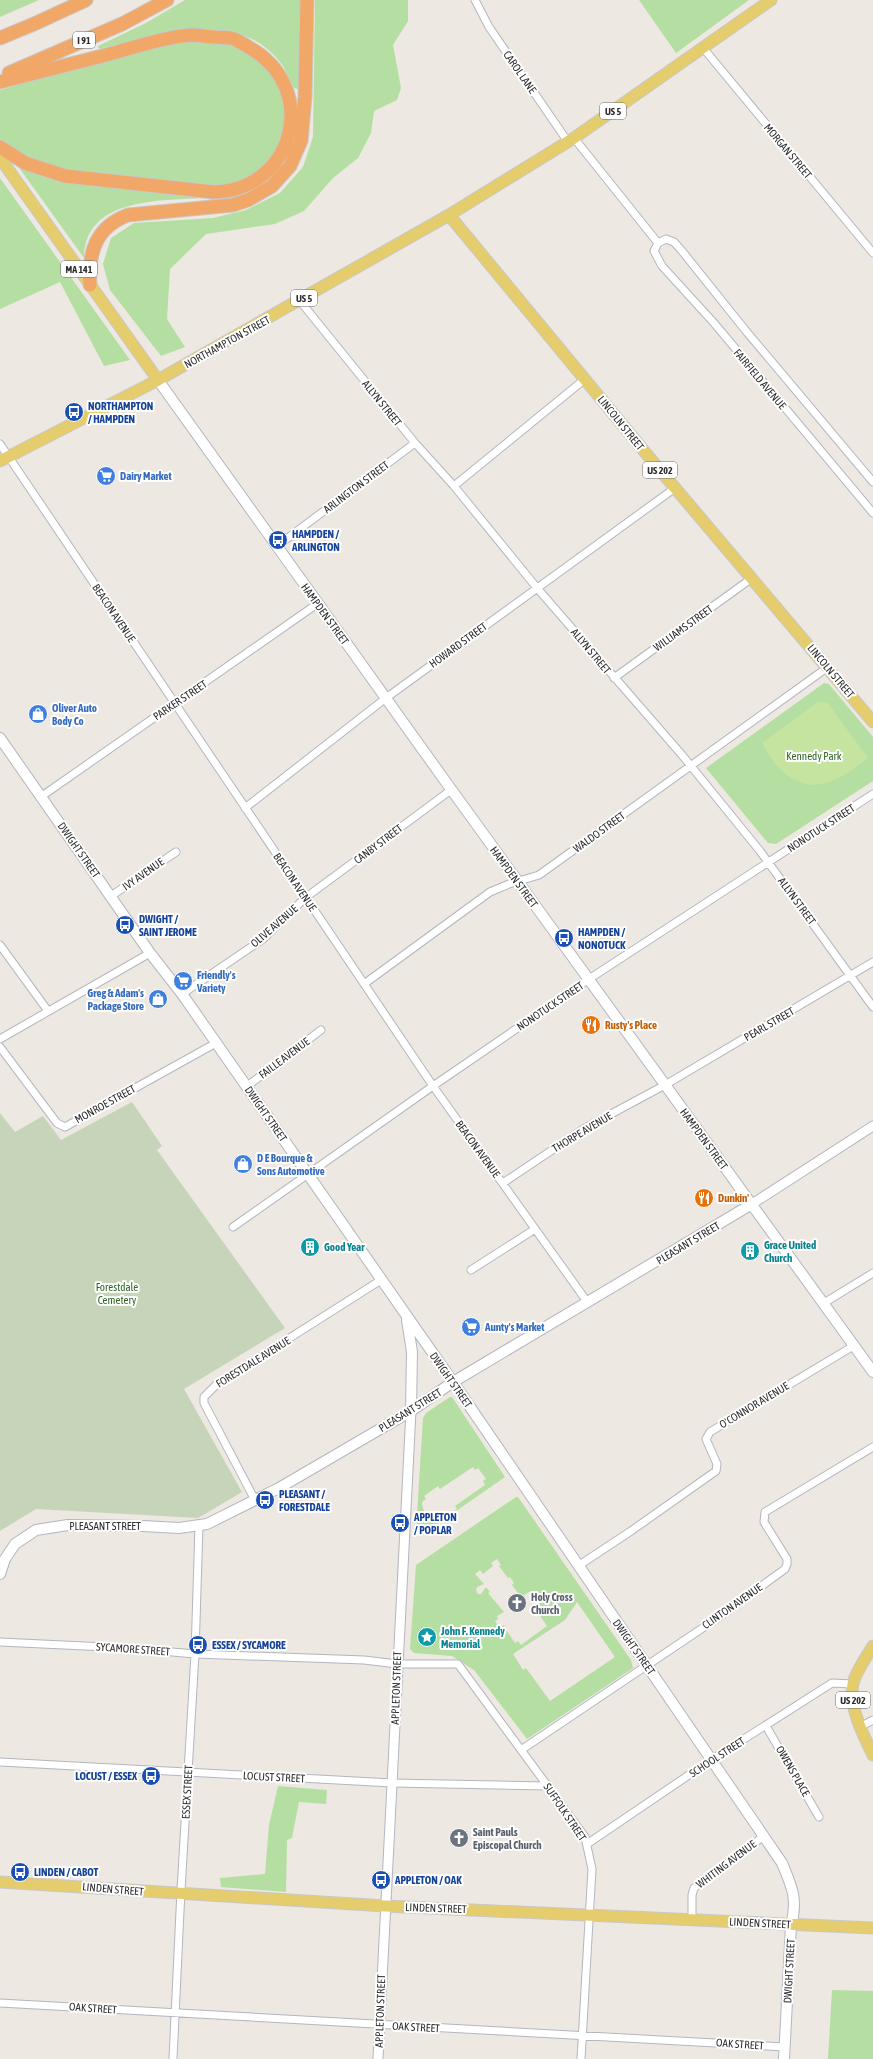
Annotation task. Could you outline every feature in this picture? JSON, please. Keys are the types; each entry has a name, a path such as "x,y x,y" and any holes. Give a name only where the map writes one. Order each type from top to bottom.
{"highway":[{"path":"0,38 86,0"},
{"name":"I 91","path":"0,77 122,24 167,0"},
{"path":"90,285 89,267 93,246 97,239 116,219 128,215 233,205 248,200 272,186 290,166 301,141 305,97 307,0"},
{"path":"0,82 162,41 192,35 234,39 263,56 277,70 290,100 292,115 290,133 275,163 254,182 241,188 226,192 212,192 65,176 25,163 0,147"}],"main road":[{"name":"US 5","path":"449,215 571,140 704,49 771,0"},
{"name":"MA 141","path":"0,158 158,380"},
{"name":"NORTHAMPTON STREET","path":"4,458 158,380 300,301 449,215"},
{"name":"LINCOLN STREET","path":"449,215 873,722"},
{"name":"HAMPDEN STREET","path":"158,380 451,790 855,1345 873,1372"},
{"name":"DWIGHT STREET","path":"0,738 42,796 150,953 182,994 453,1382 710,1760 782,1863 792,1888 795,1909 791,1925 784,2059"},
{"name":"PLEASANT STREET","path":"0,1574 5,1559 15,1544 36,1530 68,1525 179,1528 207,1524 256,1500 411,1411 453,1382 752,1204"},
{"name":"APPLETON STREET","path":"406,1316 412,1352 411,1411"},
{"name":"US 202","path":"873,1646 852,1684 853,1706 860,1727 873,1755"},
{"name":"LINDEN STREET","path":"0,1882 385,1906 873,1928"}],"street":[{"name":"CAROL LANE","path":"475,0 489,27 571,140"},
{"name":"MORGAN STREET","path":"704,49 873,253"},
{"path":"571,140 658,243"},
{"name":"FAIRFIELD AVENUE","path":"873,482 746,331 678,246 674,242 666,239 658,243 654,251 662,266 714,324 873,513"},
{"name":"ALLYN STREET","path":"300,301 415,443 454,486 537,588 690,766 768,861 873,1007"},
{"path":"454,486 585,379"},
{"name":"ARLINGTON STREET","path":"277,546 415,443"},
{"name":"BEACON AVENUE","path":"0,444 4,458 175,703 433,1086 588,1303"},
{"name":"HOWARD STREET","path":"245,808 386,698 676,488"},
{"name":"WILLIAMS STREET","path":"614,678 752,578"},
{"name":"PARKER STREET","path":"42,796 317,604"},
{"name":"WALDO STREET","path":"364,984 490,892 539,875 828,667"},
{"name":"CANBY STREET","path":"305,898 451,790"},
{"name":"NONOTUCK STREET","path":"233,1227 309,1176 433,1086 589,979 873,794"},
{"name":"IVY AVENUE","path":"111,896 176,852"},
{"name":"OLIVE AVENUE","path":"182,994 263,938 305,898"},
{"path":"0,945 48,1011"},
{"path":"0,1039 150,953"},
{"name":"PEARL STREET","path":"665,1085 873,962"},
{"name":"FAILLE AVENUE","path":"246,1087 321,1030"},
{"name":"MONROE STREET","path":"0,1047 57,1123 65,1127 216,1043"},
{"name":"THORPE AVENUE","path":"503,1183 585,1128 665,1085"},
{"name":"PLEASANT STREET","path":"752,1204 873,1126"},
{"path":"471,1270 535,1229"},
{"path":"824,1303 873,1273"},
{"name":"FORESTDALE AVENUE","path":"256,1500 204,1404 204,1397 217,1384 381,1280"},
{"name":"O'CONNOR AVENUE","path":"578,1566 631,1531 716,1471 717,1464 706,1439 710,1432 855,1345"},
{"name":"APPLETON STREET","path":"378,2059 411,1411"},
{"name":"CLINTON AVENUE","path":"521,1750 716,1619 785,1568 788,1564 787,1559 764,1522 765,1512 873,1446"},
{"name":"ESSEX STREET","path":"173,2059 195,1654 199,1525"},
{"name":"SYCAMORE STREET","path":"0,1642 127,1648 195,1654 364,1660 397,1664 458,1664"},
{"name":"SUFFOLK STREET","path":"458,1664 585,1837 592,1869 581,2059"},
{"name":"SCHOOL STREET","path":"587,1844 710,1760 832,1683 852,1684"},
{"path":"860,1727 873,1720"},
{"name":"OWENS PLACE","path":"766,1726 819,1817"},
{"name":"LOCUST STREET","path":"0,1762 392,1783 549,1786"},
{"name":"WHITING AVENUE","path":"692,1919 692,1895 694,1888 764,1836"},
{"name":"OAK STREET","path":"0,2003 380,2025 582,2034 785,2047"}],"green space":[{"path":"0,0 39,0 0,17"},
{"path":"185,0 301,0 300,85 297,89 294,88 283,66 265,47 244,36 221,30 197,29 172,32 99,49 98,46 146,23"},
{"path":"315,0 408,0 408,21 393,45 401,88 397,100 374,111 371,133 358,158 333,178 304,211 275,224 206,234 170,269 167,319 185,347 161,356 110,290 103,264 111,238 134,223 213,218 246,210 280,193 303,167 313,137"},
{"path":"639,0 749,0 676,53"},
{"path":"193,41 234,45 273,71 287,113 281,143 265,166 242,181 219,188 60,169 24,156 0,139 0,90 152,47"},
{"path":"15,162 201,198 145,202 110,213 97,224 88,238 84,258"},
{"path":"0,178 130,360 104,366 60,282 0,309"},
{"name":"Kennedy Park","path":"824,683 829,684 873,737 873,781 776,844 768,843 706,768"},
{"path":"818,702 828,703 868,758 836,779 814,785 802,783 791,778 776,765 762,743"},
{"name":"Forestdale Cemetery","path":"132,1102 162,1146 157,1150 285,1328 184,1389 242,1492 198,1518 36,1509 0,1531 0,1113 15,1132 43,1116 61,1140"},
{"path":"452,1397 505,1477 423,1534 419,1534 416,1531 423,1418 426,1413","holes":["473,1467 475,1470 478,1468 486,1479 483,1481 485,1485 455,1506 457,1509 441,1520 439,1518 436,1520 433,1519 426,1513 422,1505 422,1502 426,1499 424,1496 438,1486 440,1489"]},
{"path":"518,1497 631,1660 633,1668 527,1739 474,1670 452,1656 414,1653 410,1649 416,1565","holes":["497,1559 501,1565 499,1566 508,1578 510,1577 514,1583 512,1585 521,1597 529,1592 540,1608 536,1610 547,1626 521,1645 518,1641 515,1643 503,1625 499,1627 495,1621 498,1619 497,1616 504,1612 488,1593 490,1592 486,1587 481,1594 478,1594 476,1590 477,1587 484,1584 475,1574 480,1570 483,1574 493,1566 491,1563","577,1602 615,1657 550,1701 526,1668 523,1670 513,1654 565,1620"]},
{"path":"278,1786 327,1790 326,1804 299,1802 292,1838 287,1840 286,1892 221,1887 220,1878 265,1874 269,1825"},
{"path":"832,1990 873,1991 873,2059 828,2059"}],"place":[{"name":"NORTHAMPTON / HAMPDEN","path":"74,412"},
{"name":"Dairy Market","path":"106,476"},
{"name":"HAMPDEN / ARLINGTON","path":"278,540"},
{"name":"Oliver Auto Body Co","path":"38,714"},
{"name":"DWIGHT / SAINT JEROME","path":"125,925"},
{"name":"HAMPDEN / NONOTUCK","path":"564,938"},
{"name":"Friendly's Variety","path":"183,981"},
{"name":"Greg & Adam's Package Store","path":"158,999"},
{"name":"Rusty's Place","path":"591,1025"},
{"name":"D E Bourque & Sons Automotive","path":"243,1164"},
{"name":"Dunkin'","path":"704,1198"},
{"name":"Good Year","path":"310,1247"},
{"name":"Grace United Church","path":"750,1251"},
{"name":"Aunty's Market","path":"471,1327"},
{"name":"PLEASANT / FORESTDALE","path":"265,1500"},
{"name":"APPLETON / POPLAR","path":"400,1523"},
{"name":"Holy Cross Church","path":"517,1603"},
{"name":"John F. Kennedy Memorial","path":"427,1637"},
{"name":"ESSEX / SYCAMORE","path":"198,1645"},
{"name":"LOCUST / ESSEX","path":"151,1776"},
{"name":"Saint Pauls Episcopal Church","path":"459,1838"},
{"name":"LINDEN / CABOT","path":"20,1872"},
{"name":"APPLETON / OAK","path":"381,1880"}]}
